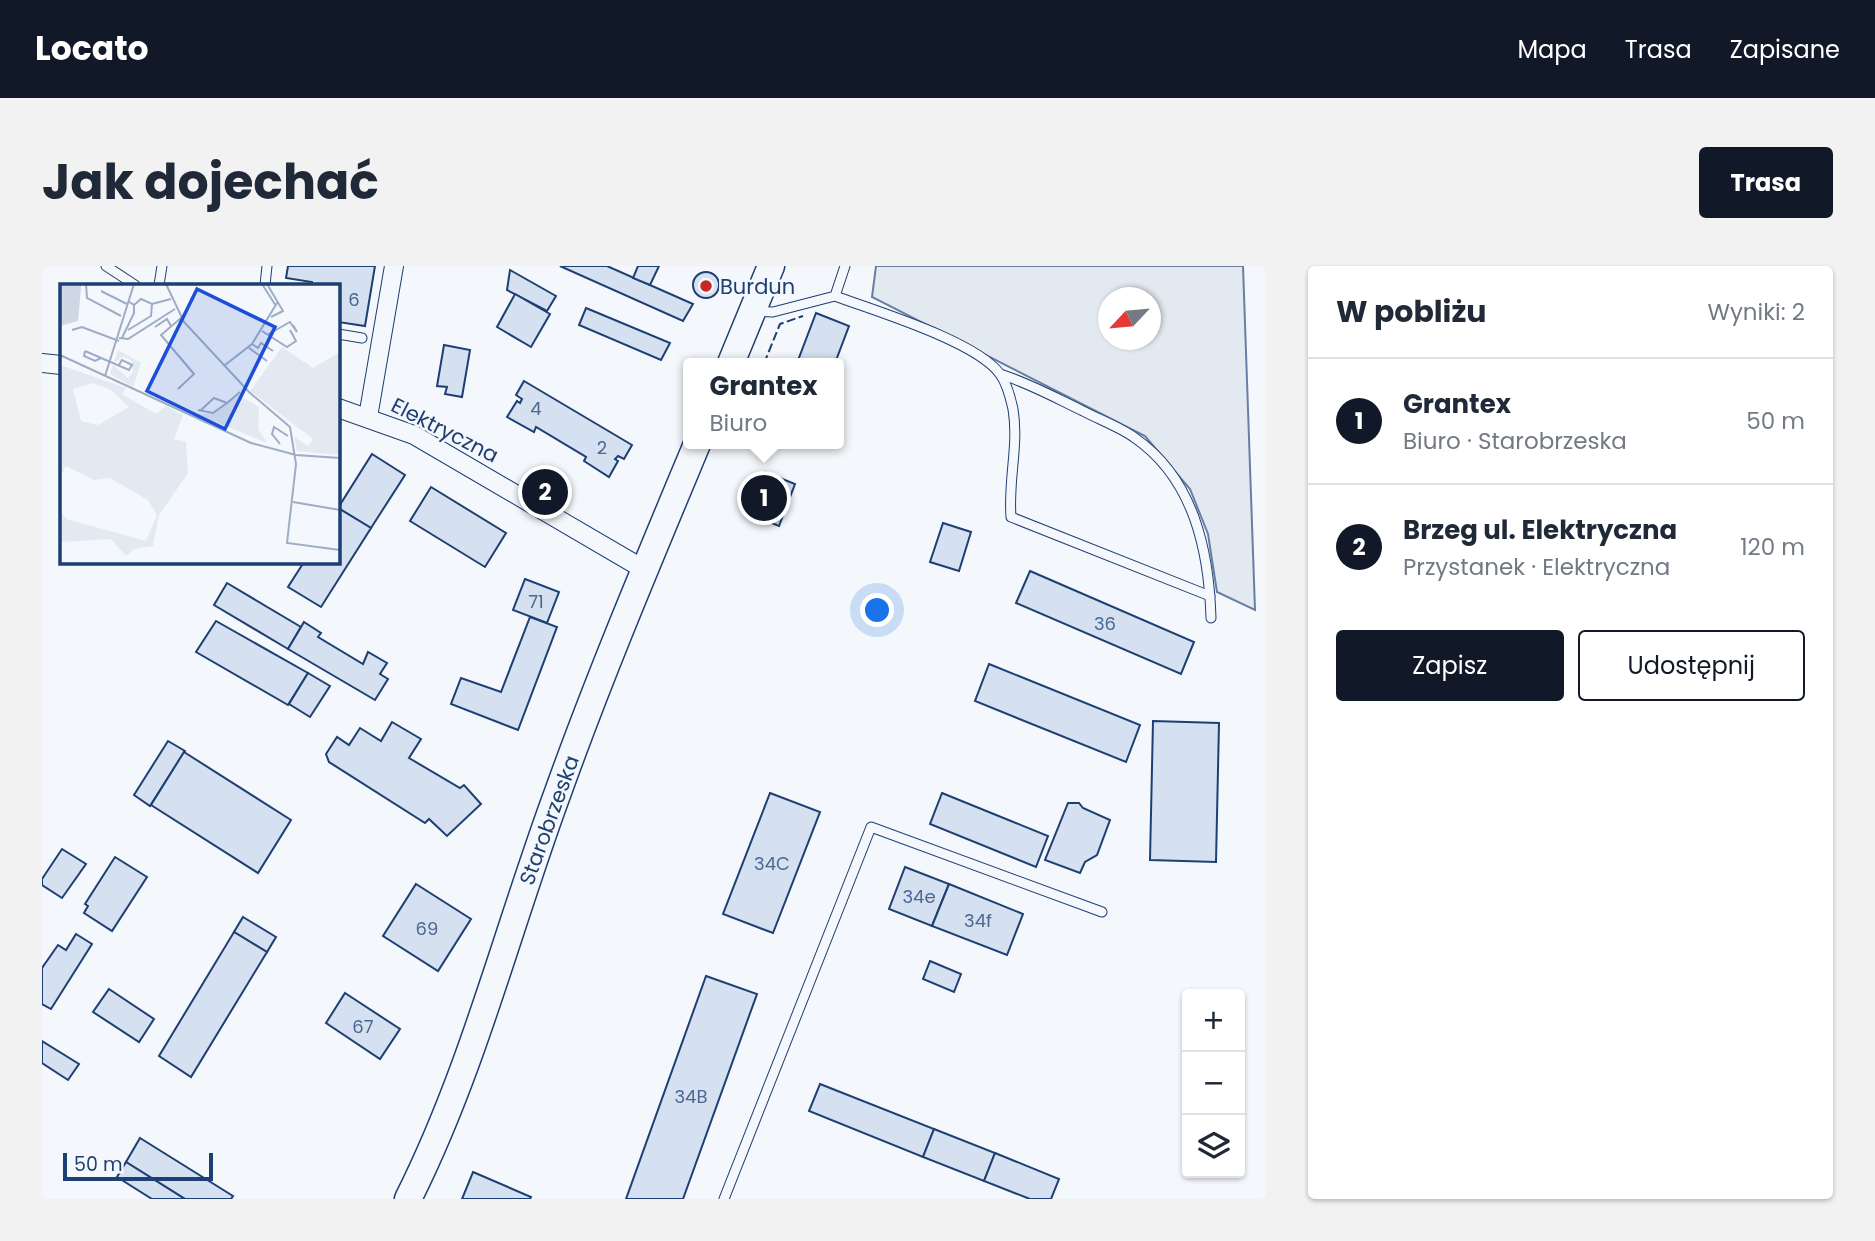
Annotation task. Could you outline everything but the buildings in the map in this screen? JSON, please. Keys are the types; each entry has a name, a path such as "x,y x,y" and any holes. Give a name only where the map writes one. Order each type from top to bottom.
{"street":[{"name":"Elektryczna","path":"368,417 394,266"},
{"path":"733,358 771,266"},
{"path":"42,363 60,365"},
{"name":"Elektryczna","path":"340,409 414,435 645,569"},
{"name":"Starobrzeska","path":"408,1199 436,1138 469,1051 558,792 695,449"}],"lane":[{"path":"106,266 133,284"},
{"path":"159,284 162,266"},
{"path":"265,284 267,266"},
{"path":"835,296 845,266"},
{"path":"753,311 773,312 835,296 950,340 1000,374 1021,380 1134,437 1157,455 1178,482 1195,517 1206,553 1211,618"},
{"path":"340,334 362,338"},
{"path":"1000,374 1013,407 1016,438 1008,487 1011,517 1210,596"},
{"path":"724,1199 871,827 1102,912"}],"shaded area":[{"path":"876,266 1243,266 1255,610 1217,592 1208,534 1190,489 1145,436 872,297"}],"fence":[{"path":"766,358 780,324 803,316"}],"place":[{"name":"Burdun","path":"706,286"},
{"name":"Brzeg ul. Elektryczna","path":"545,492"},
{"name":"Grantex","path":"764,498"}]}
